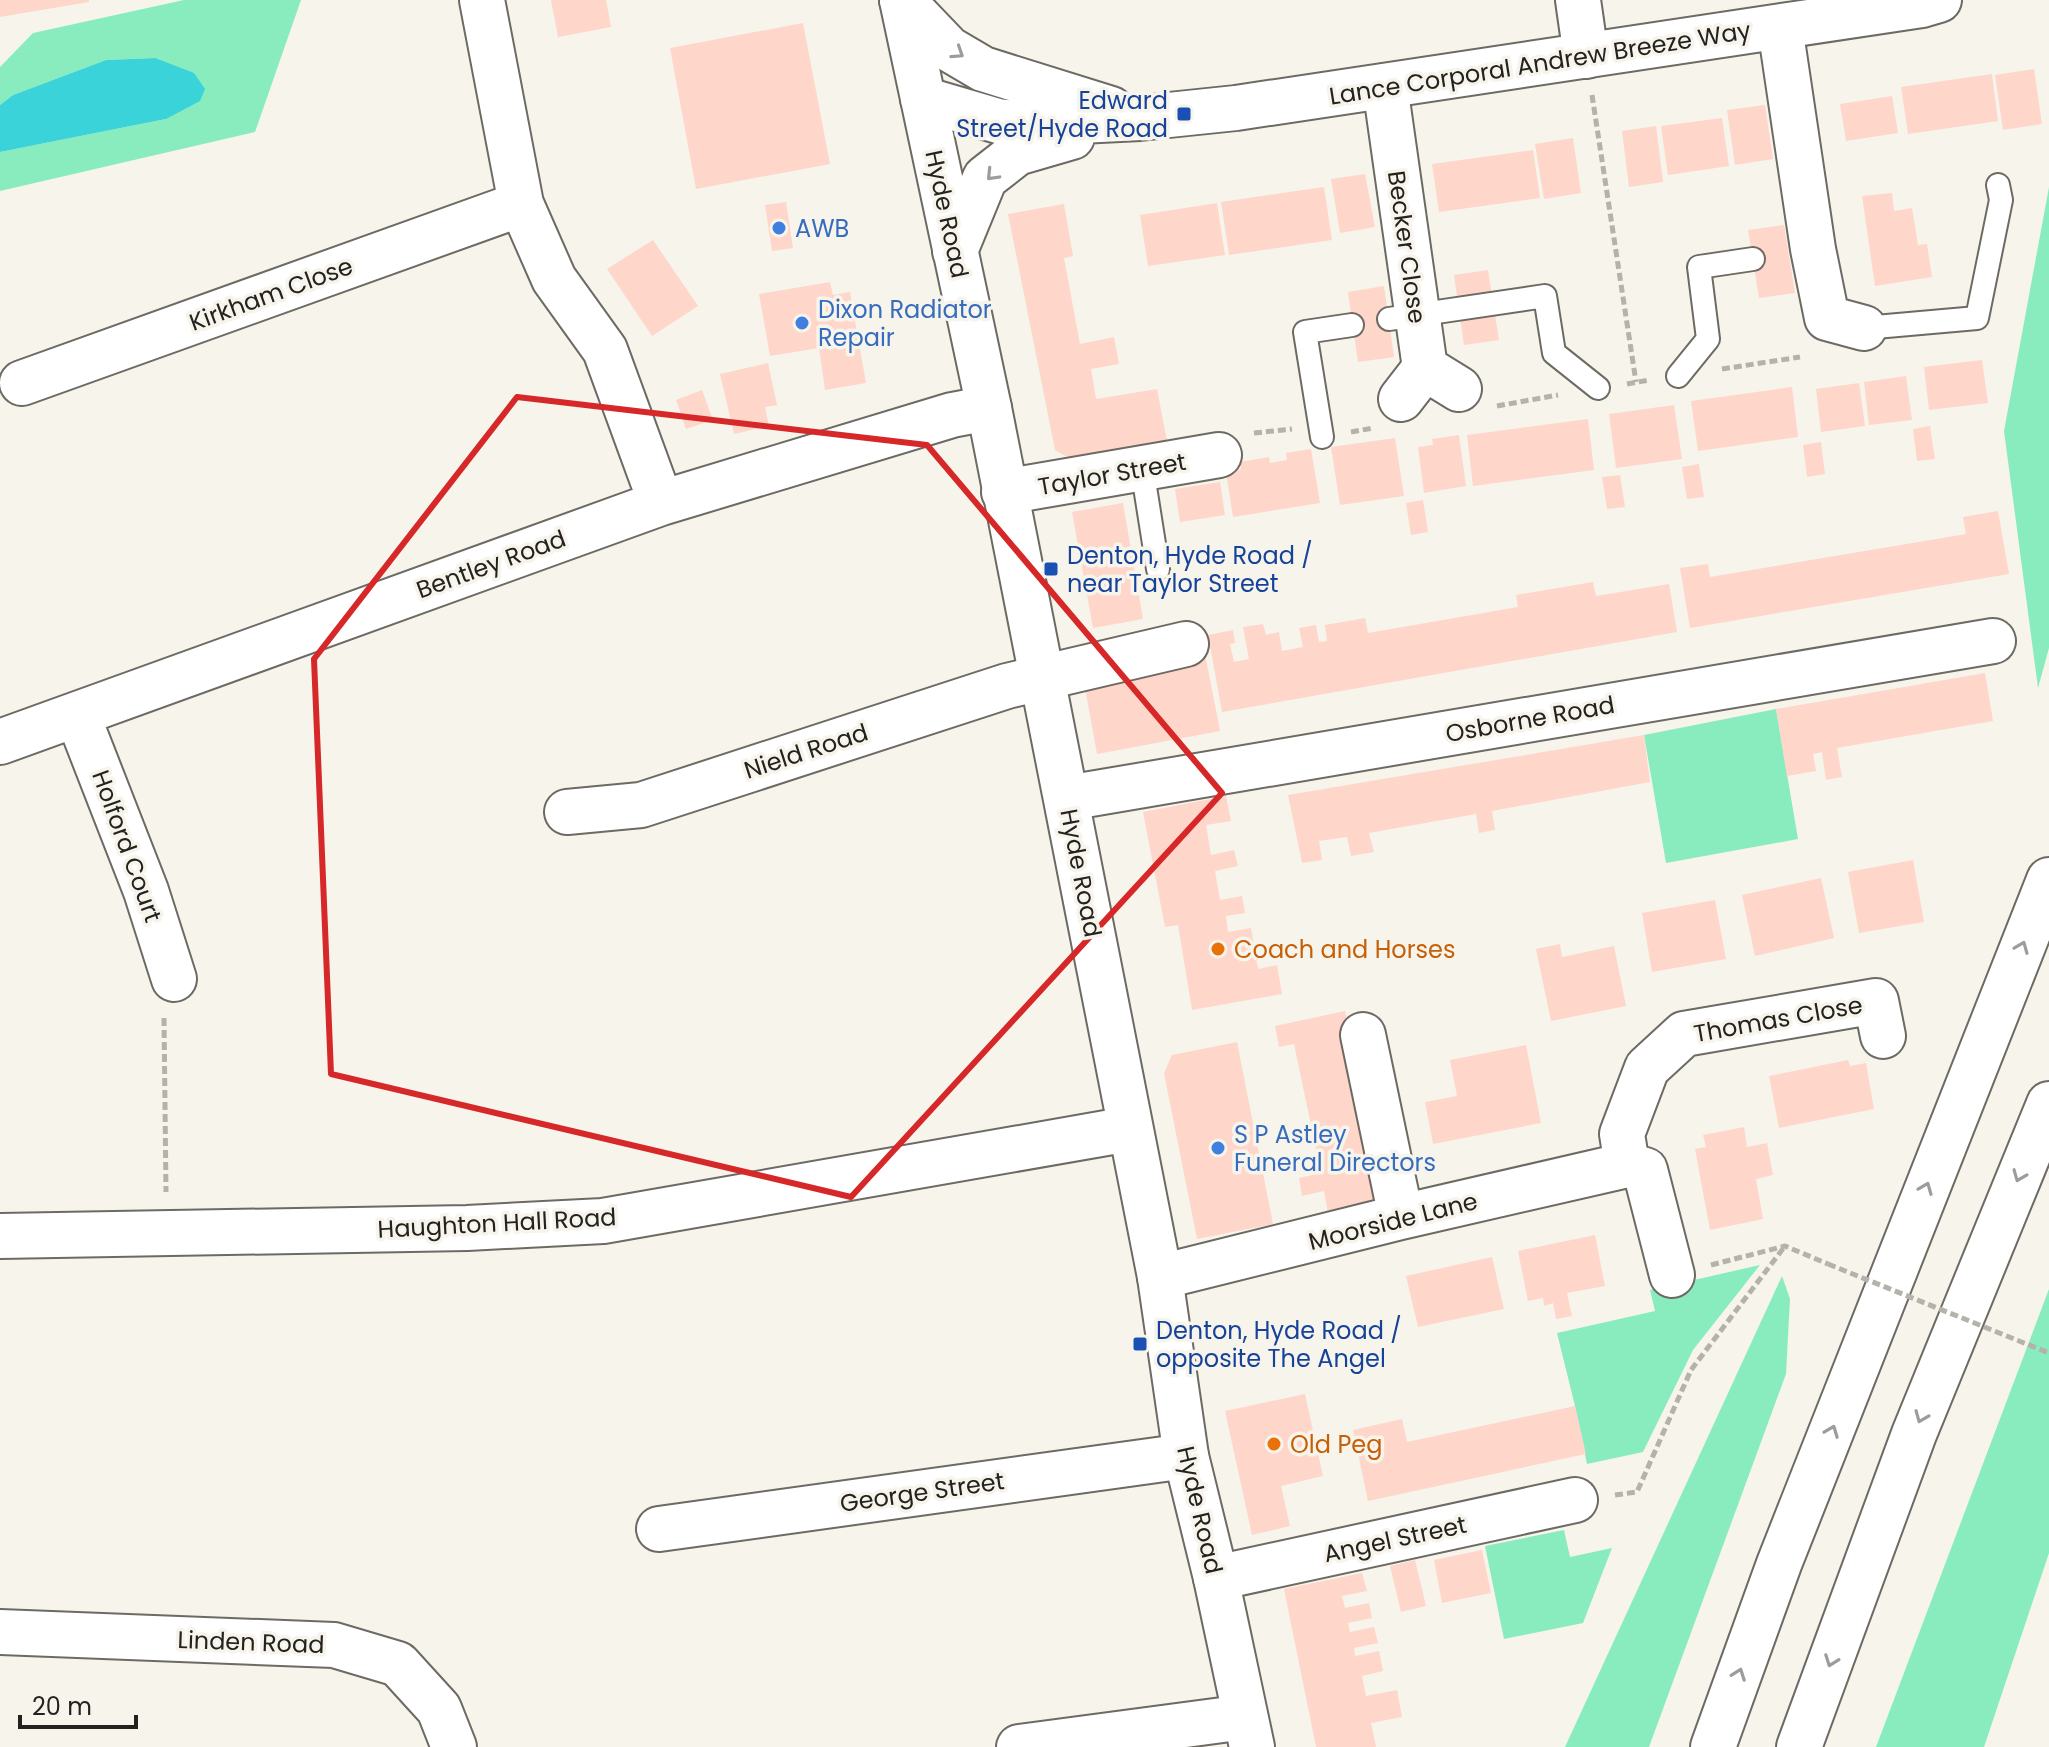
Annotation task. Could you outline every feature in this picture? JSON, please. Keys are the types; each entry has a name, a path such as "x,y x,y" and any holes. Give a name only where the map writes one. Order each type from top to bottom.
{"main road":[{"path":"482,0 521,204 554,279 605,350 661,503"},
{"name":"Hyde Road","path":"902,0 989,408 1067,798 1160,1277 1186,1456 1216,1578 1248,1732"},
{"name":"Lance Corporal Andrew Breeze Way","path":"902,0 949,49 983,69 1140,118"},
{"path":"1578,0 1586,56"},
{"name":"Lance Corporal Andrew Breeze Way","path":"923,99 998,121 1020,124 1140,118 1236,108 1385,86 1939,0"},
{"path":"1780,27 1801,251 1822,335"},
{"name":"Becker Close","path":"1385,86 1403,317 1431,398"},
{"name":"Lance Corporal Andrew Breeze Way","path":"955,251 985,178 1017,153 1140,118"},
{"name":"Kirkham Close","path":"22,383 521,204"},
{"name":"Bentley Road","path":"0,742 661,503 952,415 989,408"},
{"name":"Taylor Street","path":"1004,492 1219,455"},
{"name":"Osborne Road","path":"1067,798 1993,641"},
{"name":"Nield Road","path":"567,812 641,805 1007,686 1186,644"},
{"name":"Holford Court","path":"77,714 146,891 174,979"},
{"path":"1713,1747 1779,1564 2049,880"},
{"name":"Thomas Close","path":"1627,1165 1622,1134 1647,1068 1684,1034 1876,1001 1883,1036"},
{"path":"1363,1035 1401,1217"},
{"path":"1799,1747 1914,1434 2049,1104"},
{"name":"Haughton Hall Road","path":"0,1236 467,1228 603,1221 1129,1129"},
{"path":"1627,1165 1645,1170 1672,1275"},
{"name":"Moorside Lane","path":"1160,1277 1627,1165"},
{"name":"George Street","path":"659,1529 1186,1456"},
{"name":"Angel Street","path":"1216,1578 1575,1500"},
{"name":"Linden Road","path":"0,1632 334,1645 398,1664 439,1709 454,1747"},
{"path":"1019,1747 1248,1732"}],"lane":[{"path":"1822,335 1977,318 2001,200 1998,185"},
{"path":"1678,376 1708,339 1699,267 1753,259"},
{"path":"1403,317 1545,296 1554,353 1598,388"},
{"path":"1322,437 1305,332 1352,325"},
{"path":"1142,468 1158,569"}],"path":[{"path":"1586,56 1636,382"},
{"path":"1219,455 1224,437 1288,428 1314,438 1322,437 1431,398 1598,388 1678,376 1822,335"},
{"path":"167,1233 164,1018 174,979"},
{"path":"1672,1275 1785,1246 2049,1353"},
{"path":"1575,1500 1637,1492 1691,1370 1785,1246"}],"highlighted area":[{"path":"517,397 927,445 1222,793 851,1197 331,1074 314,659"}],"green space":[{"path":"184,0 301,0 255,132 0,191 0,152 166,119 155,58 106,60 13,95 0,105 0,67 33,33"},
{"path":"2049,187 2049,648 2038,688 2004,431"},
{"path":"1776,709 1798,839 1666,863 1644,735"},
{"path":"1760,1265 1693,1350 1643,1452 1587,1464 1557,1333 1655,1311 1650,1290"},
{"path":"1782,1276 1790,1299 1786,1374 1649,1747 1565,1747"},
{"path":"2049,1289 2049,1553 1984,1747 1876,1747"},
{"path":"1564,1530 1570,1557 1612,1548 1583,1623 1504,1639 1485,1546"}],"water":[{"path":"155,58 194,73 205,89 200,101 166,119 0,152 0,105 13,95 106,60"}],"building":[{"path":"0,0 89,0 89,2 0,17"},
{"path":"551,0 606,0 611,27 558,37"},
{"path":"803,23 830,164 696,189 670,48"},
{"path":"2034,69 2042,124 2003,130 1995,75"},
{"path":"1992,74 1998,121 1908,134 1901,87"},
{"path":"1892,96 1898,133 1846,141 1840,104"},
{"path":"1765,105 1773,159 1735,165 1727,110"},
{"path":"1722,118 1729,166 1668,175 1661,126"},
{"path":"1656,126 1663,182 1629,187 1622,131"},
{"path":"1573,138 1581,193 1544,199 1535,144"},
{"path":"1533,150 1540,198 1439,212 1432,164"},
{"path":"1365,174 1375,227 1340,233 1331,179"},
{"path":"1324,187 1332,240 1229,255 1221,202"},
{"path":"1892,193 1894,211 1912,208 1918,245 1927,244 1932,277 1875,286 1862,196"},
{"path":"786,202 793,248 772,251 765,205"},
{"path":"1217,203 1225,255 1148,266 1140,215"},
{"path":"1064,204 1073,256 1064,258 1080,344 1114,337 1119,364 1091,369 1096,399 1157,389 1167,441 1069,458 1055,450 1008,214"},
{"path":"1784,225 1795,293 1759,298 1748,230"},
{"path":"653,240 698,306 652,336 607,269"},
{"path":"1488,270 1499,340 1464,345 1454,275"},
{"path":"830,282 833,295 850,292 866,383 825,390 819,348 770,356 759,294"},
{"path":"1384,286 1394,357 1358,362 1348,292"},
{"path":"1982,360 1988,403 1929,410 1924,367"},
{"path":"768,363 777,405 765,407 769,426 734,434 720,374"},
{"path":"1906,376 1912,420 1869,425 1864,382"},
{"path":"1859,383 1865,426 1821,432 1816,389"},
{"path":"1792,387 1798,437 1698,451 1691,401"},
{"path":"702,390 713,420 686,429 676,400"},
{"path":"1674,405 1682,459 1616,468 1609,414"},
{"path":"1588,419 1594,470 1473,486 1467,435"},
{"path":"1930,426 1935,459 1917,461 1913,429"},
{"path":"1459,435 1466,486 1424,493 1418,447 1433,445 1432,439"},
{"path":"1395,438 1404,496 1340,505 1331,447"},
{"path":"1821,442 1825,474 1807,477 1803,445"},
{"path":"1311,449 1320,503 1233,517 1226,472 1241,469 1240,462 1269,457 1270,463 1287,460 1286,453"},
{"path":"1699,464 1704,497 1687,499 1682,467"},
{"path":"1620,475 1625,507 1607,509 1602,477"},
{"path":"1220,482 1225,515 1180,522 1175,489"},
{"path":"1423,500 1428,532 1411,535 1406,503"},
{"path":"1123,503 1143,619 1093,628 1072,512"},
{"path":"1998,511 2009,574 1690,628 1680,568 1708,564 1710,577 1966,534 1963,517"},
{"path":"1593,582 1596,596 1669,584 1677,632 1222,712 1208,635 1233,630 1235,643 1230,644 1234,662 1249,659 1243,627 1263,624 1266,635 1279,632 1282,651 1303,647 1299,628 1316,625 1319,642 1327,641 1325,625 1365,618 1368,633 1518,607 1516,595"},
{"path":"1205,654 1220,731 1097,754 1083,677"},
{"path":"1985,673 1993,721 1837,748 1842,777 1826,780 1822,752 1813,754 1816,771 1787,776 1776,709"},
{"path":"1644,735 1650,782 1492,811 1495,830 1479,833 1476,814 1369,833 1374,852 1351,856 1347,837 1319,841 1322,860 1302,863 1288,795"},
{"path":"1226,796 1231,821 1206,825 1211,855 1234,850 1238,866 1215,871 1220,900 1242,896 1245,913 1226,916 1228,932 1251,928 1258,969 1277,965 1282,994 1192,1010 1178,925 1165,927 1143,812"},
{"path":"1913,860 1924,922 1859,933 1848,872"},
{"path":"1821,878 1834,938 1755,956 1742,895"},
{"path":"1715,900 1726,959 1652,972 1642,913"},
{"path":"1560,944 1562,957 1614,946 1626,1006 1551,1021 1536,949"},
{"path":"1345,1011 1383,1202 1328,1213 1324,1191 1302,1196 1299,1178 1321,1173 1294,1044 1279,1047 1275,1026"},
{"name":"S P Astley Funeral Directors","path":"1237,1042 1273,1224 1197,1239 1164,1073 1172,1055"},
{"path":"1526,1045 1541,1123 1433,1144 1425,1102 1457,1096 1450,1060"},
{"path":"1848,1060 1850,1066 1866,1063 1874,1109 1779,1128 1769,1076"},
{"path":"1744,1127 1747,1147 1767,1143 1773,1175 1756,1179 1763,1219 1710,1230 1695,1149 1706,1147 1703,1135"},
{"path":"1595,1235 1605,1286 1567,1293 1572,1316 1556,1319 1553,1303 1544,1306 1543,1298 1528,1301 1518,1251"},
{"path":"1492,1257 1504,1309 1418,1327 1406,1276"},
{"name":"Old Peg","path":"1305,1394 1323,1476 1281,1486 1290,1526 1252,1535 1225,1411"},
{"path":"1575,1406 1586,1454 1368,1501 1353,1430 1402,1419 1407,1442"},
{"path":"1482,1550 1491,1593 1442,1603 1434,1560"},
{"path":"1415,1560 1426,1606 1401,1612 1390,1566"},
{"path":"1362,1573 1367,1591 1342,1596 1345,1608 1369,1603 1372,1618 1348,1623 1350,1632 1374,1627 1378,1643 1354,1648 1355,1656 1379,1651 1383,1671 1362,1676 1366,1696 1397,1690 1402,1717 1371,1723 1376,1747 1316,1747 1284,1589"}],"place":[{"name":"Edward Street/Hyde Road","path":"1184,114"},
{"name":"AWB","path":"779,228"},
{"name":"Dixon Radiator Repair","path":"802,323"},
{"name":"Denton, Hyde Road / near Taylor Street","path":"1051,569"},
{"name":"Coach and Horses","path":"1218,949"},
{"name":"S P Astley Funeral Directors","path":"1218,1148"},
{"name":"Denton, Hyde Road / opposite The Angel","path":"1140,1344"},
{"name":"Old Peg","path":"1274,1444"}]}
